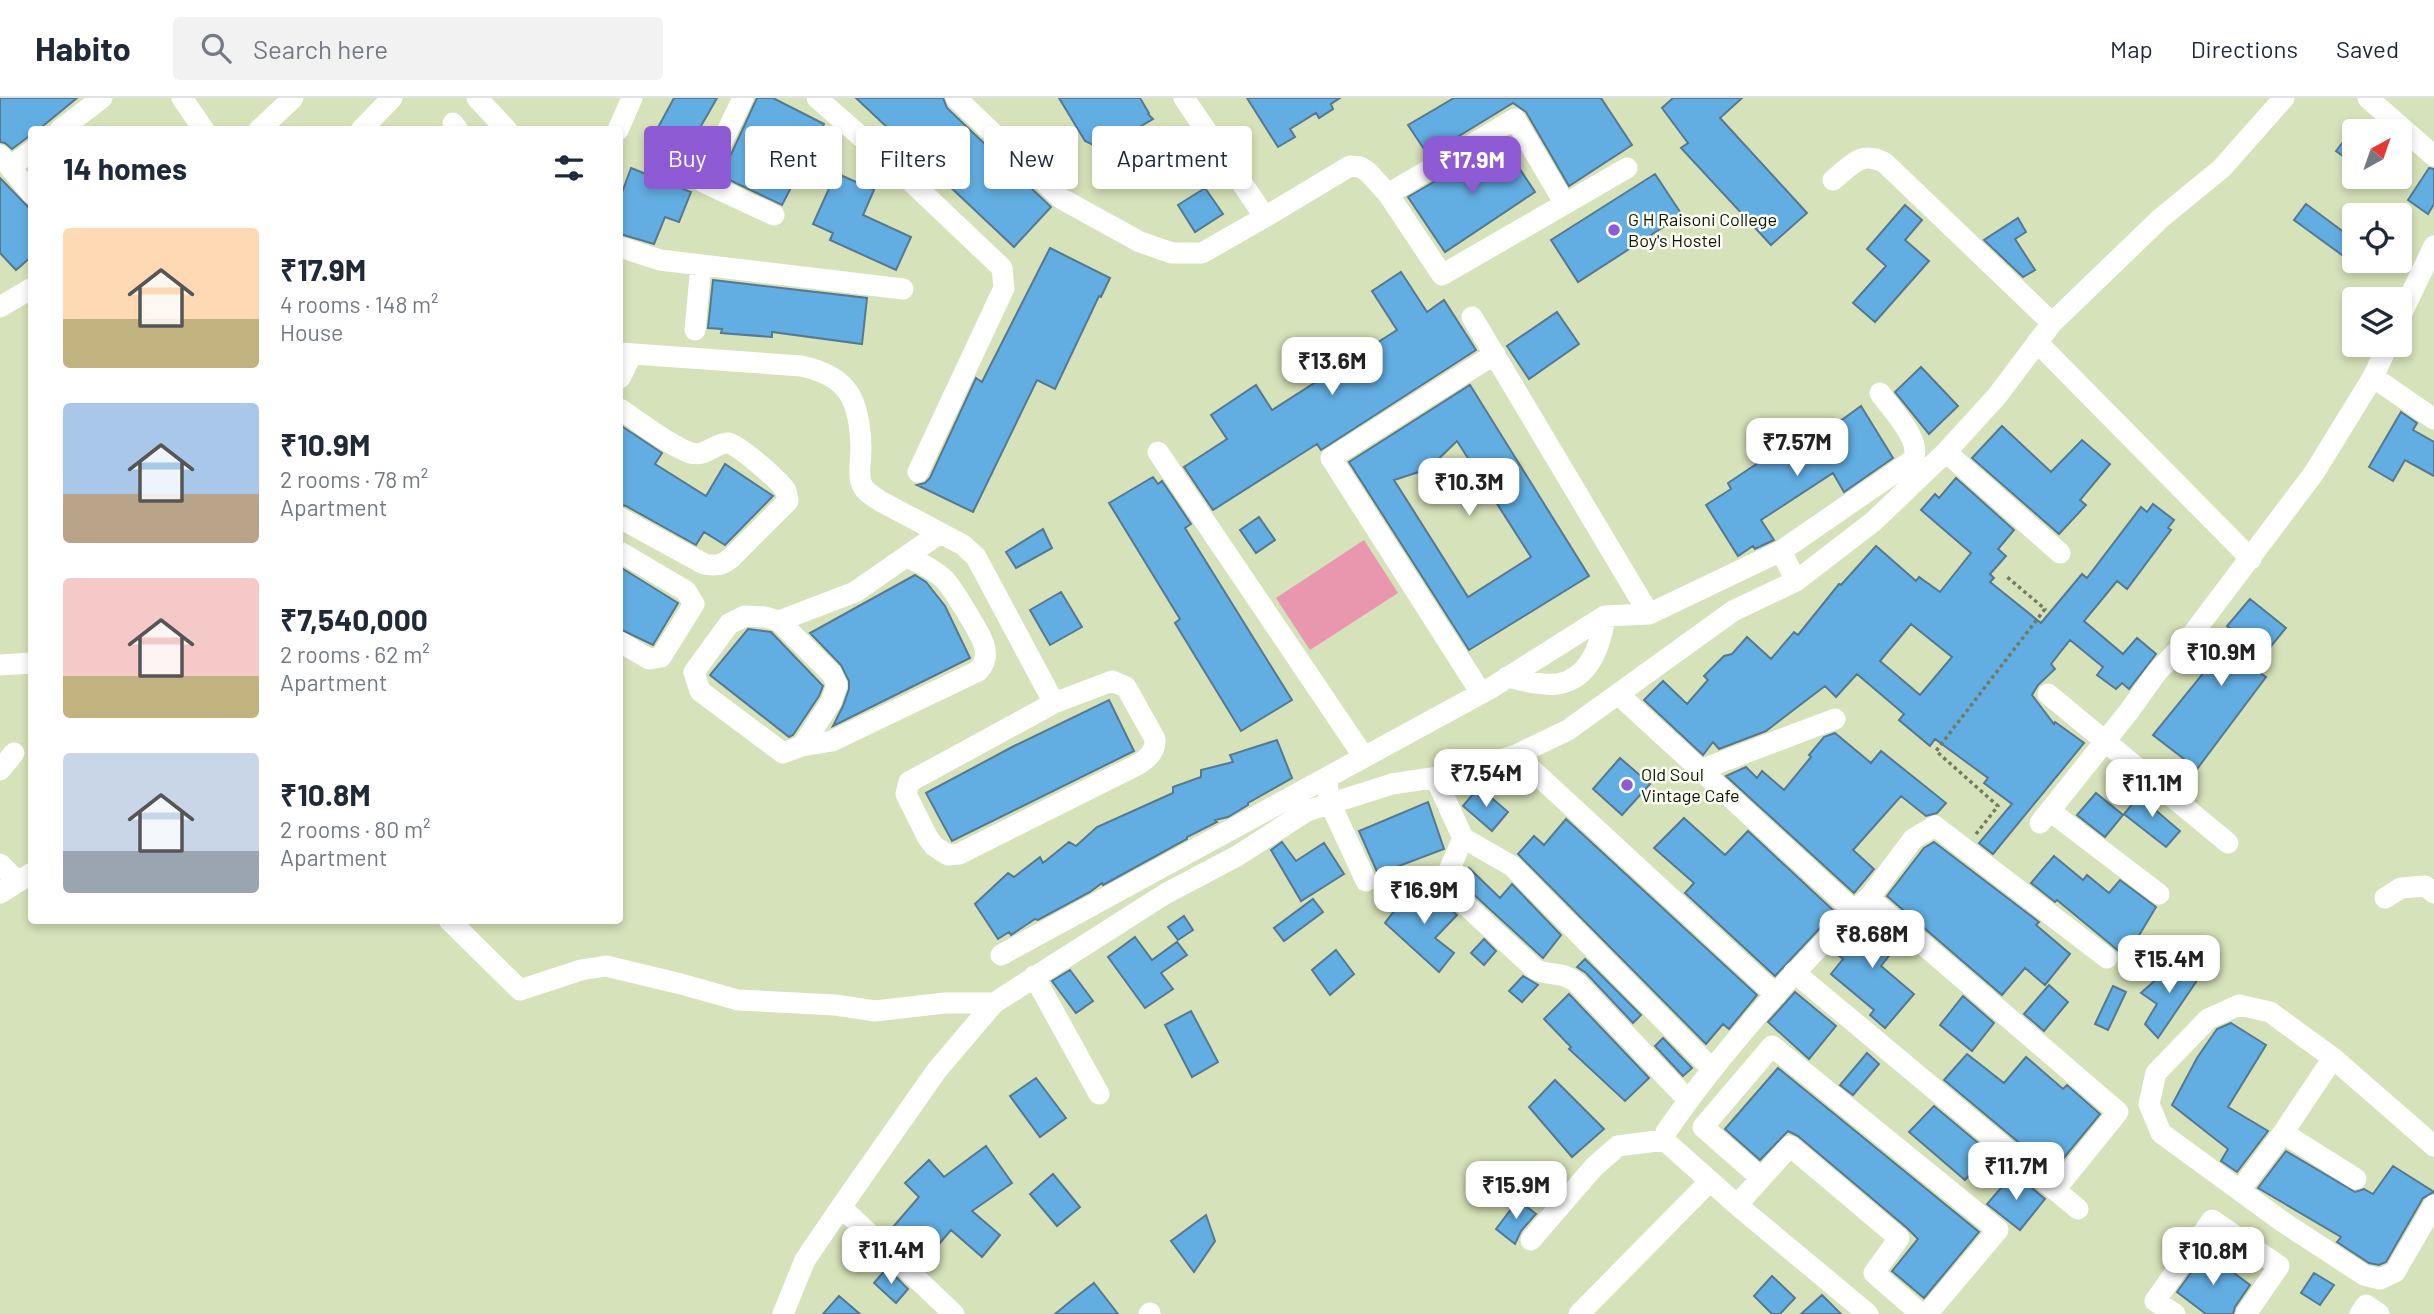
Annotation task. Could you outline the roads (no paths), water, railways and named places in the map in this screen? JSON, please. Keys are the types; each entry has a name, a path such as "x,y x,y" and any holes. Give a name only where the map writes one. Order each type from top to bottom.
{"street":[{"path":"65,126 102,98"},
{"path":"182,98 201,126"},
{"path":"365,126 392,98"},
{"path":"477,98 503,126"},
{"path":"620,126 632,98"},
{"path":"743,98 703,182 774,215"},
{"path":"817,98 902,173 1002,268 1004,288 918,472"},
{"path":"956,98 1062,199 1140,242 1172,253 1202,253 1350,166 1360,167 1368,172 1388,194 1442,275 1627,168"},
{"path":"1184,98 1265,217"},
{"path":"783,1314 805,1260 937,1070 994,1003 1165,894 1237,856 1307,811 1392,785 1435,777 1516,755 1568,730 1732,611 1796,581 1874,521 1946,452 1997,396 2052,323 2161,218 2222,168 2284,98"},
{"path":"2368,98 2434,156"},
{"path":"263,126 284,101"},
{"path":"1388,194 1515,119 1566,204"},
{"path":"28,152 5,161 28,189"},
{"path":"1833,180 1861,158 1872,156 1885,163 2052,323"},
{"path":"2412,292 2434,246"},
{"path":"623,248 660,260 903,289"},
{"path":"695,330 701,265"},
{"path":"3,299 28,290"},
{"path":"1472,317 1649,614"},
{"path":"2037,342 2251,559"},
{"path":"626,353 801,366 821,370 839,380 852,396 857,415 861,484 880,501 963,545 976,557 1054,703"},
{"path":"1481,693 1331,458 1494,354"},
{"path":"2159,894 2045,817 2157,672 2188,640 2251,559 2314,473 2382,357"},
{"path":"2373,377 2434,419"},
{"path":"1001,955 1481,693 1605,616 1649,614 1782,551 1913,460 1917,453 1915,442 1880,393"},
{"path":"623,411 688,452 702,454 731,443 779,483 786,491 788,501 731,558 723,565 717,566 704,564 623,520"},
{"path":"1158,452 1364,757"},
{"path":"1946,452 2060,553"},
{"path":"907,556 929,567 947,582 984,644 983,666 978,671 832,741 802,746 783,753 700,691 694,672 729,624 745,616 779,621 855,592 940,533"},
{"path":"1782,551 1796,581"},
{"path":"623,554 686,591 694,604 661,657 649,659 623,644"},
{"path":"1507,677 1555,684 1578,676 1589,663 1601,640 1605,616"},
{"path":"779,621 832,674 837,685 831,702 802,746"},
{"path":"0,665 28,663"},
{"path":"1112,681 1120,683 1126,687 1155,739 1156,746 1147,759 1139,764 959,854 948,855 939,850 928,838 906,794 909,782 1054,703 1112,681"},
{"path":"1618,694 1700,770 2118,1112 2056,1190"},
{"path":"2048,694 2228,844"},
{"path":"1700,770 1835,719"},
{"path":"0,770 14,753"},
{"path":"1516,755 1776,995"},
{"path":"1435,777 1462,838 1512,866 1711,1068"},
{"path":"1326,778 1330,803 1366,881"},
{"path":"1664,1140 1666,1132 1711,1068 1794,972 1861,904 1913,839 1936,825 2107,958"},
{"path":"1462,838 1443,884 1535,969 1544,974 1559,973 1576,982 1688,1100"},
{"path":"0,864 17,883"},
{"path":"2385,898 2401,888 2425,886 2434,893"},
{"path":"453,924 520,990 581,970 606,966 738,1000 835,1005 875,1011 945,1003 994,1003"},
{"path":"1794,972 2078,1209"},
{"path":"1034,976 1098,1094"},
{"path":"2434,1146 2333,1058 2270,1012 2239,1004 2208,1019 2156,1073 2149,1104 2161,1133 2283,1222 2364,1275 2380,1279 2395,1272 2434,1205"},
{"path":"1761,1178 1703,1127 1772,1046 1998,1230 1927,1314"},
{"path":"2239,1190 2283,1133 2333,1058"},
{"path":"2283,1133 2356,1179"},
{"path":"1531,1240 1594,1167 1618,1146 1664,1140 1737,1205 1860,1307 1874,1273 1899,1238 1790,1146 1737,1205"},
{"path":"1579,1314 1710,1181"},
{"path":"841,1207 954,1314"},
{"path":"2175,1314 2155,1301 2212,1220 2279,1266 2246,1314"},
{"path":"1874,1273 1921,1314"},
{"path":"2360,1314 2366,1305 2379,1314"}],"place":[{"name":"G H Raisoni College Boy's Hostel","path":"1614,230"},
{"name":"Old Soul Vintage Cafe","path":"1627,785"}]}
